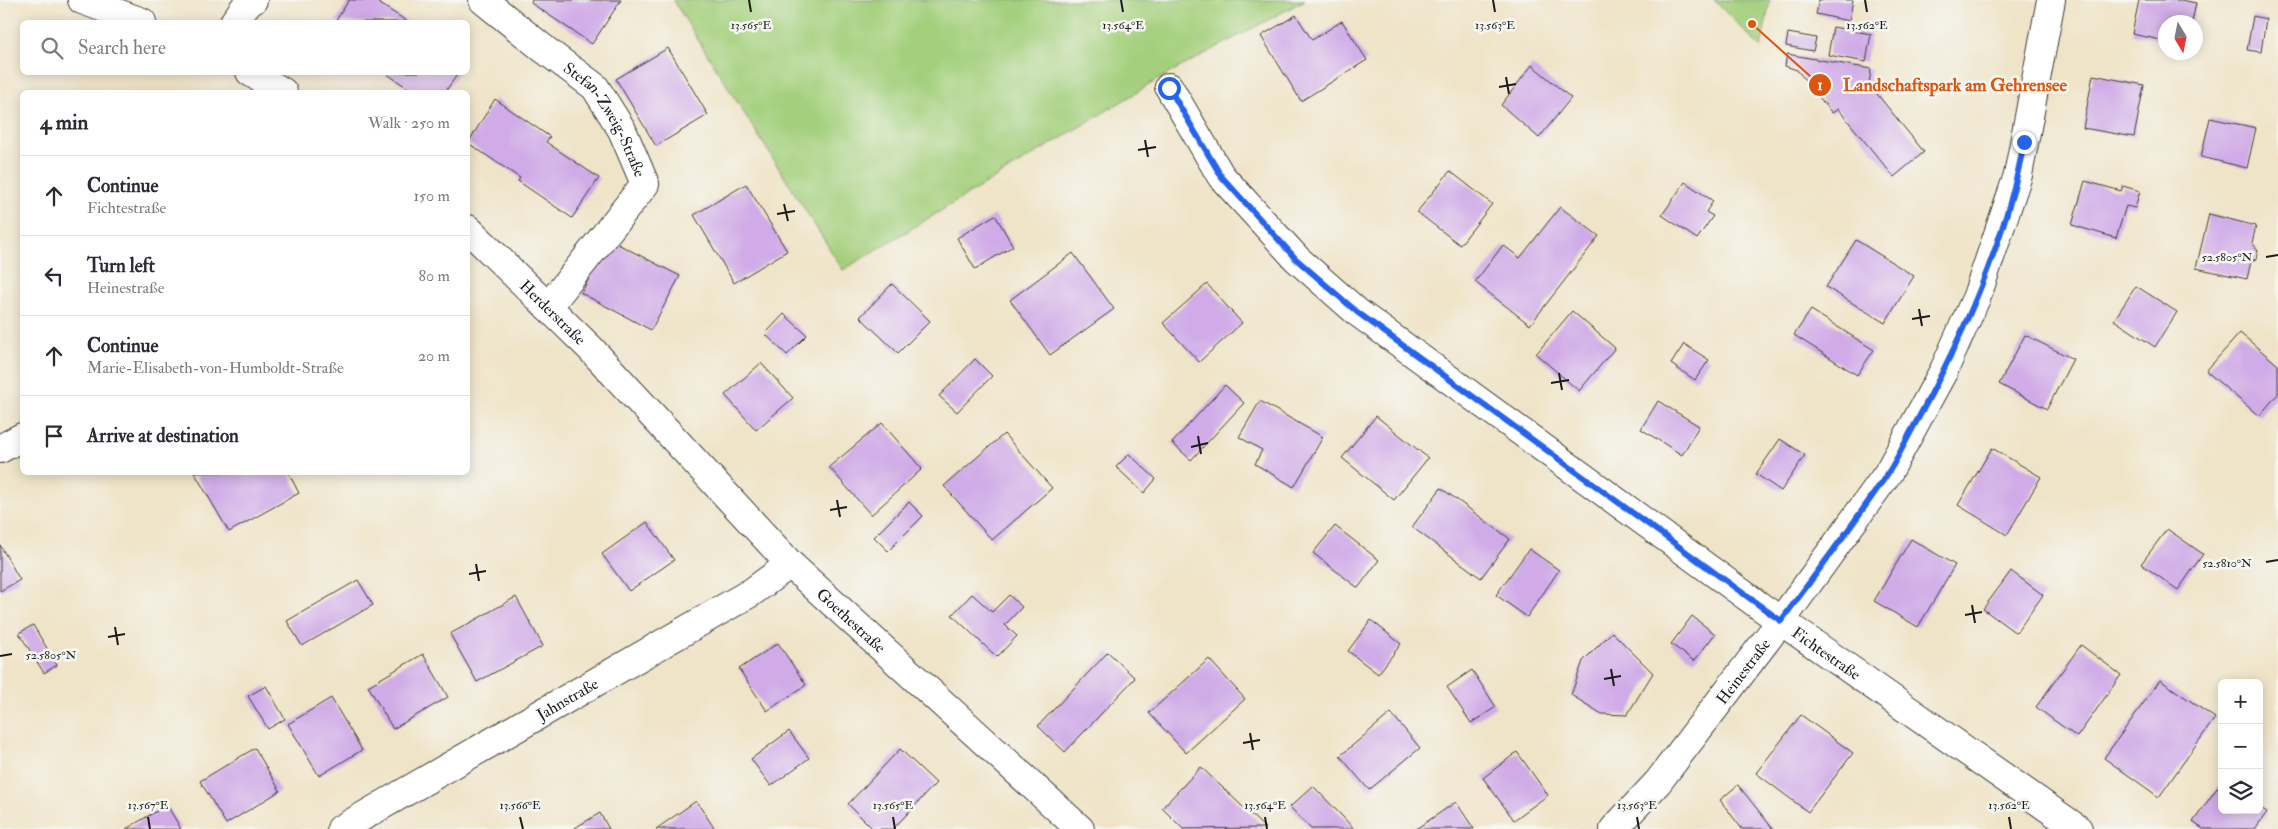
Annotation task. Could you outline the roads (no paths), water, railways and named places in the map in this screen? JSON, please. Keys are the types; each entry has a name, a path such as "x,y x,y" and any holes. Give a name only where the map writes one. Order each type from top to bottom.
{"street":[{"path":"82,0 137,20"},
{"path":"235,20 247,4 253,0"},
{"name":"Stefan-Zweig-Straße","path":"483,0 595,87 622,130 645,184 548,307"},
{"name":"Heinestraße","path":"1614,829 1658,782 1781,621 1888,472 1944,370 1988,267 2018,175 2051,0"},
{"path":"255,75 280,90"},
{"name":"Fichtestraße","path":"1169,88 1221,176 1296,259 1343,300 1781,621 2078,829"},
{"name":"Herderstraße","path":"470,231 637,397"},
{"name":"Goethestraße","path":"637,397 790,564 1080,829"},
{"path":"0,449 20,438"},
{"name":"Jahnstraße","path":"341,829 752,592 790,564"}],"place":[{"name":"Landschaftspark am Gehrensee","path":"1752,24"}]}
